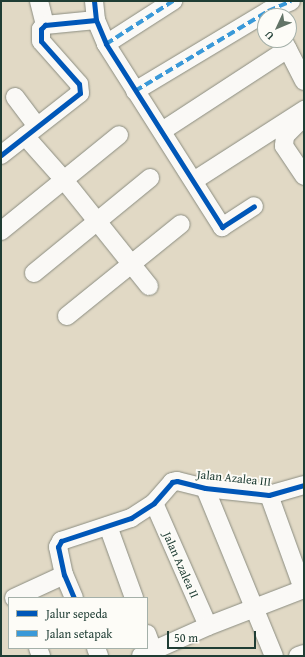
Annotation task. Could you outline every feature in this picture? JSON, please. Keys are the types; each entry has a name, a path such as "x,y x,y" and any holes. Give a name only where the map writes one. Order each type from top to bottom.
{"street":[{"path":"39,1 45,25"},
{"path":"106,44 173,1"},
{"path":"270,8 291,1"},
{"path":"1,155 75,99 81,89 41,41 40,33 45,25 97,7 106,44 135,91 195,180 222,227 254,206"},
{"path":"135,91 257,15"},
{"path":"162,131 281,48"},
{"path":"287,48 304,81"},
{"path":"15,97 31,131 64,180 149,286"},
{"path":"195,180 304,110"},
{"path":"304,117 286,136 284,146 304,176"},
{"path":"1,231 119,134"},
{"path":"34,273 150,178"},
{"path":"67,316 181,224"},
{"name":"Jalan Azalea III","path":"64,575 58,547 60,541 131,518 154,503 175,481 205,488 269,495 304,485"},
{"path":"205,488 274,656"},
{"path":"148,641 150,654 208,626 304,589 269,495"},
{"name":"Jalan Azalea II","path":"154,503 208,626"},
{"path":"108,526 134,597"},
{"path":"17,597 64,575 74,597"},
{"path":"298,656 304,654"}],"marked path":[{"path":"106,44 173,1"},
{"path":"135,91 268,11 291,1"}],"cycle path":[{"path":"94,1 96,20 106,44 222,227 254,206"},
{"path":"1,155 80,93 79,84 41,41 41,29 45,25 96,20"},
{"path":"74,597 64,575 58,547 61,541 131,518 154,503 172,482 177,481 205,488 269,495 304,485"}]}
